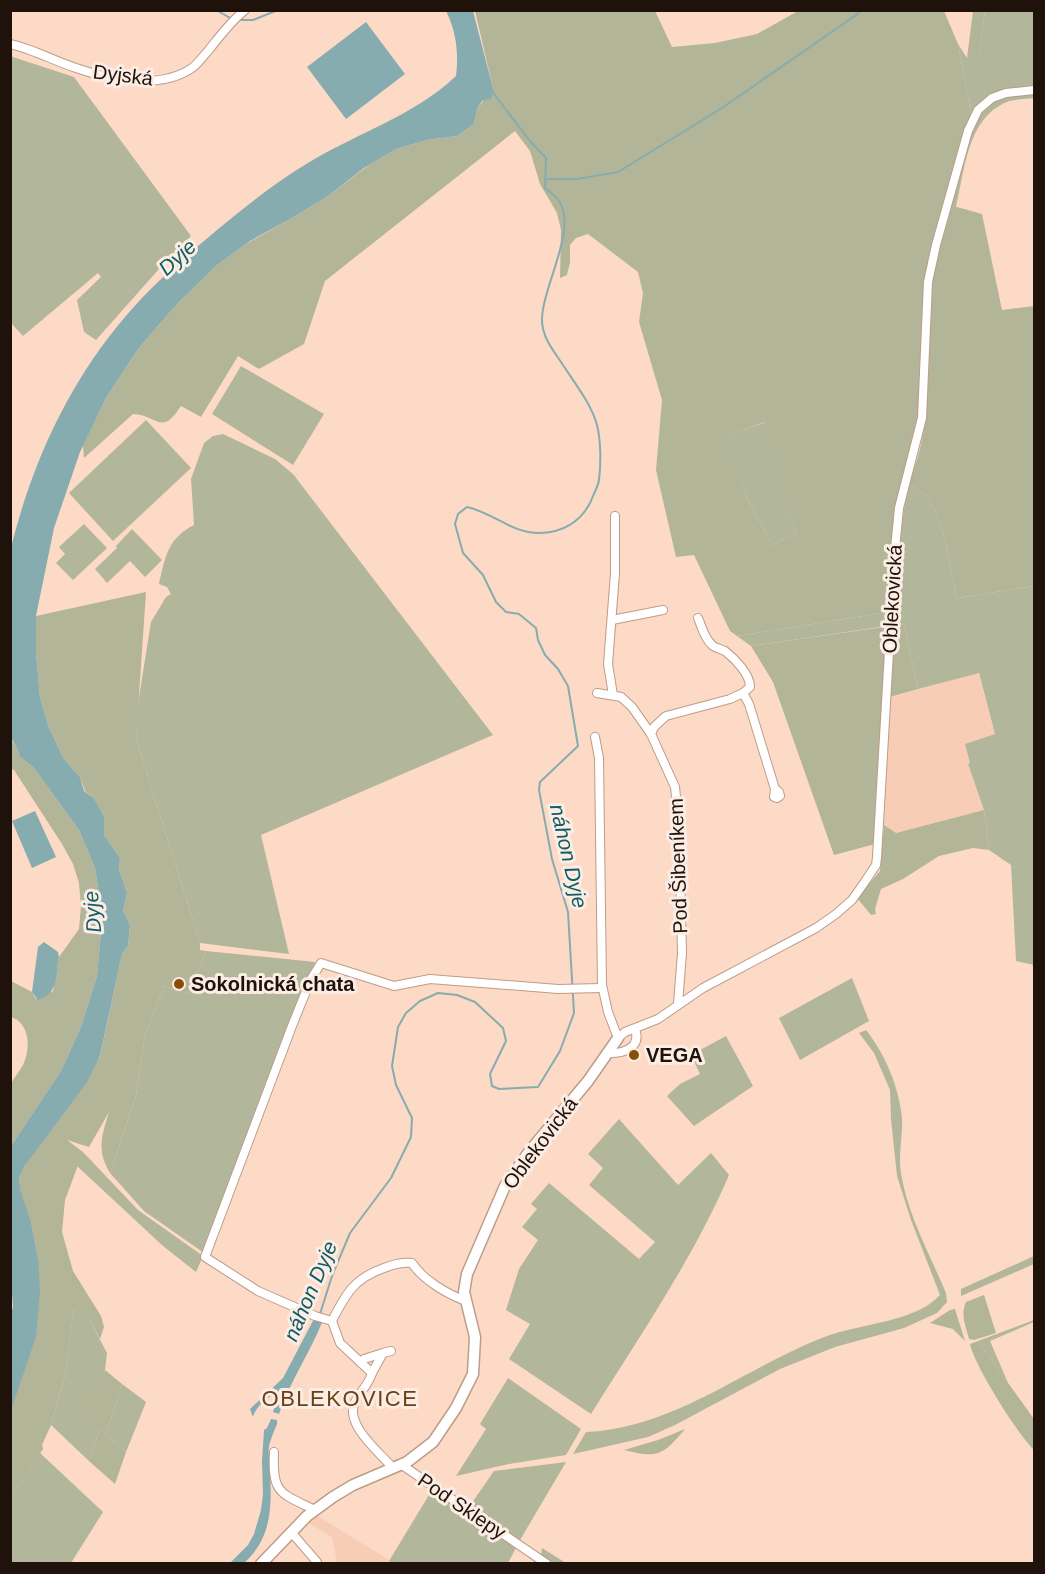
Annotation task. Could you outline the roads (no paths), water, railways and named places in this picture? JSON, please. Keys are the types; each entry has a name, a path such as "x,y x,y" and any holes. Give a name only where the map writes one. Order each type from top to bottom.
{"street":[{"name":"Dyjská","path":"10,44 74,68 101,75 137,80 168,80 194,68 233,20 245,10"},
{"name":"Oblekovická","path":"263,1563 291,1532 333,1497 353,1485 398,1466 433,1442 456,1408 473,1374 475,1337 464,1292 467,1274 505,1186 618,1038 625,1032 658,1018 703,988 816,928 852,900 876,865 895,549 899,508 922,418 928,282 936,245 974,116 982,105 992,98 1006,93 1035,90"},
{"path":"597,693 613,695 608,664 615,573 615,516"},
{"path":"612,620 663,610"},
{"path":"651,734 654,727 666,716 730,699 750,687 750,680 742,668 725,651 712,645 705,637 698,618"},
{"path":"743,693 749,704 775,789"},
{"name":"Pod Šibeníkem","path":"613,695 621,697 632,707 651,734 675,787 680,859 682,952 678,1004"},
{"path":"595,737 599,758 602,988 618,1038"},
{"path":"372,1373 340,1343 329,1320 315,1316 247,1285 206,1257 311,979 321,963 394,986 430,979 568,989 602,988"},
{"path":"607,1053 624,1052 632,1047 636,1042 635,1029"},
{"path":"329,1320 357,1281 369,1273 401,1262 412,1263 418,1272 455,1297 466,1301"},
{"name":"Pod Sklepy","path":"361,1363 364,1359 387,1352 354,1404 353,1419 359,1429 398,1466 547,1563"},
{"path":"274,1452 274,1478 280,1491 315,1510"},
{"path":"291,1532 316,1563"}],"water":[{"path":"446,11 473,11 493,88 492,98 482,101 477,109 474,124 457,136 427,140 396,149 364,168 328,196 250,241 216,266 177,304 138,349 106,398 80,452 54,528 36,616 36,654 40,697 49,728 64,759 80,777 84,791 94,798 104,816 104,835 120,858 119,869 127,893 123,911 130,925 128,946 122,954 100,1056 87,1082 24,1167 19,1179 38,1258 40,1291 36,1337 11,1410 10,1316 13,1307 10,1268 11,1146 61,1071 81,1027 97,976 101,931 100,900 95,868 79,830 34,768 20,757 11,738 10,552 27,492 51,434 80,379 127,314 151,289 190,253 273,186 327,152 404,113 440,90 456,76 456,42"},
{"path":"366,22 405,74 346,119 307,67"},
{"path":"35,811 56,857 32,868 12,821"},
{"path":"44,942 58,952 59,957 53,989 38,1000 32,992 38,947"},
{"path":"315,1317 323,1320 279,1414 273,1412 279,1391 256,1409 253,1417 250,1409 283,1378"},
{"path":"271,1419 277,1420 277,1424 269,1446 271,1499 265,1533 253,1554 244,1563 229,1564 248,1545 261,1510 264,1430"}],"waterway":[{"path":"216,10 232,19"},
{"path":"238,20 253,20 278,10"},
{"path":"545,179 577,179 618,172 722,108 859,13"},
{"name":"náhon Dyje","path":"320,1314 332,1276 350,1233 391,1178 411,1137 412,1118 396,1085 392,1066 398,1027 406,1013 420,1001 438,993 457,995 475,1002 503,1028 506,1041 490,1074 492,1086 499,1089 538,1087 560,1051 574,1013 568,912 552,859 539,790 540,782 578,746 568,686 558,669 545,655 538,640 536,628 519,614 506,612 496,602 483,575 463,553 455,524 458,514 467,507 529,532 555,531 570,525 587,508 598,485 599,438 591,409 551,347 542,326 547,291 562,242 564,213 558,199 545,188 546,158 491,90"}],"place":[{"name":"Sokolnická chata","path":"179,984"},
{"name":"VEGA","path":"634,1055"}],"district":[{"name":"OBLEKOVICE","path":"340,1398"}],"water label":[{"name":"Dyje","path":"177,257"},
{"name":"Dyje","path":"92,912"}]}
